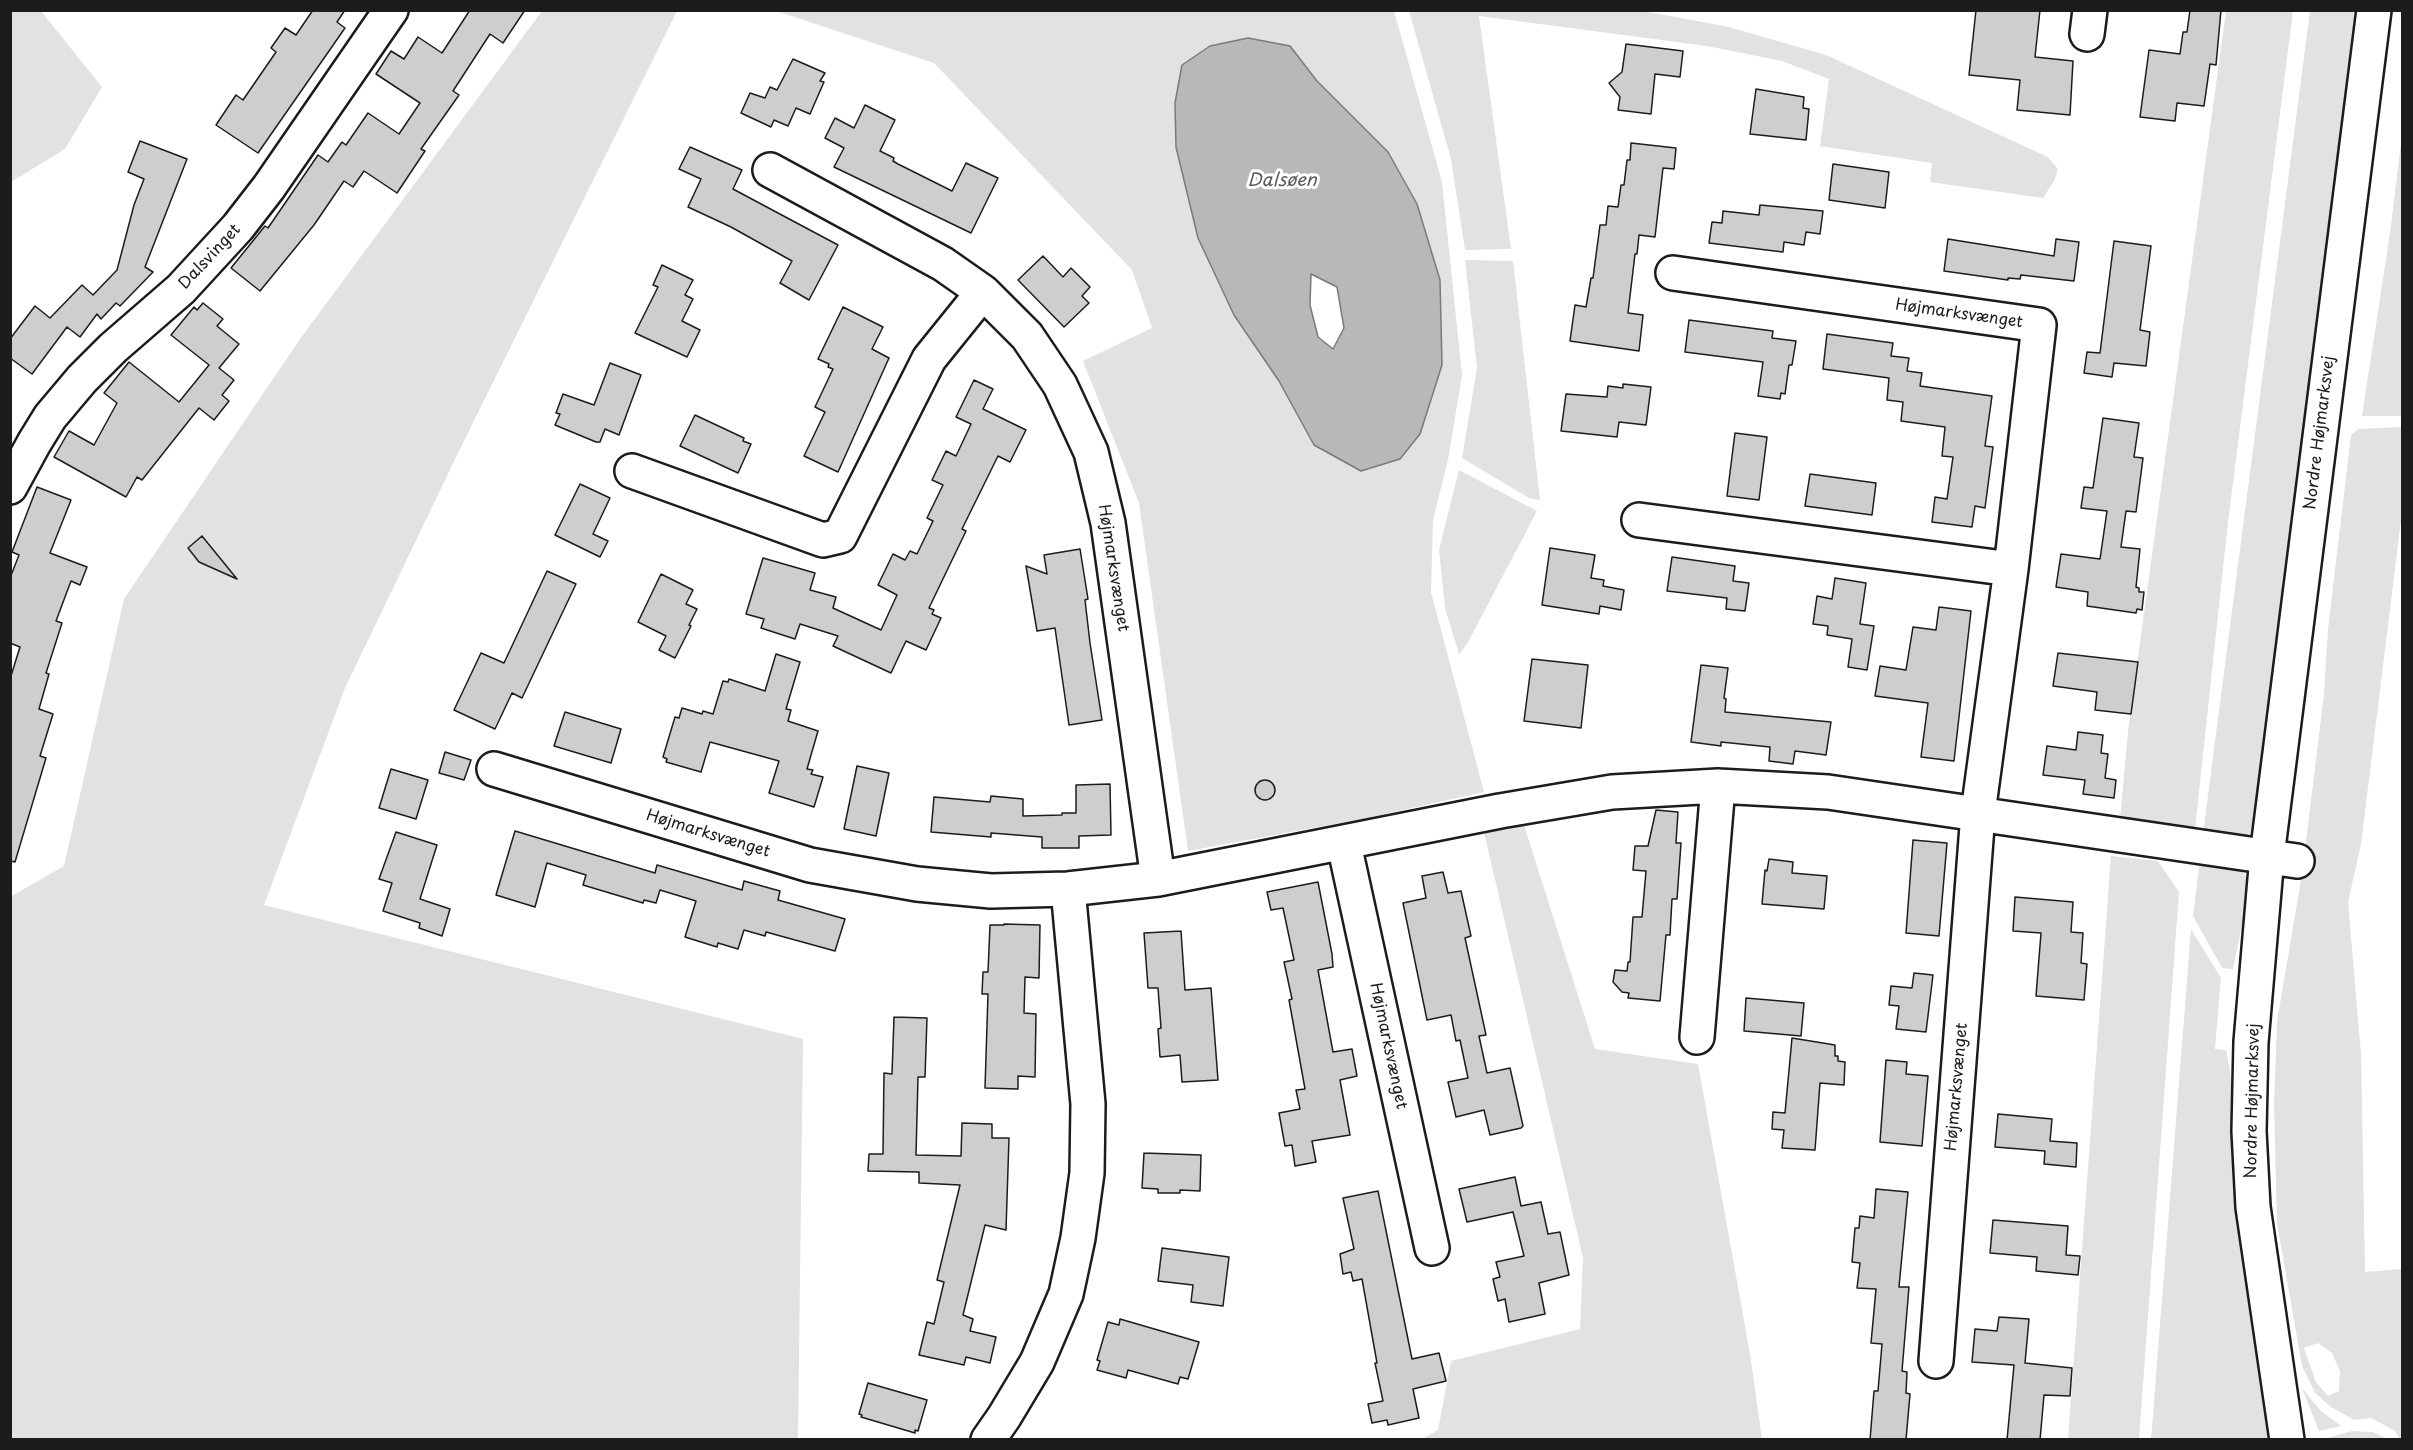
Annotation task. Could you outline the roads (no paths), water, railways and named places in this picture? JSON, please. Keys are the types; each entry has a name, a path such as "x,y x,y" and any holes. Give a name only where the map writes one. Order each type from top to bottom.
{"street":[{"name":"Dalsvinget","path":"10,487 50,417 81,379 181,289 238,228 269,187 391,10"},
{"name":"Nordre Højmarksvej","path":"2287,1440 2253,1208 2249,1131 2251,1042 2282,859 2374,10"},
{"name":"Højmarksvænget","path":"770,170 943,264 983,292 1027,336 1060,385 1091,452 1108,524 1158,879"},
{"name":"Højmarksvænget","path":"1672,273 2039,325 2011,569 1978,813 1936,1361"},
{"path":"632,471 824,540 840,536 929,359 983,292"},
{"path":"1639,520 2011,569"},
{"name":"Højmarksvænget","path":"494,769 810,865 917,884 992,891 1068,890 1158,879 1612,792 1718,786 1828,792 2282,859"},
{"path":"1697,1037 1718,786"},
{"name":"Højmarksvænget","path":"1344,844 1432,1248"},
{"path":"988,1440 1036,1362 1066,1294 1078,1238 1087,1173 1088,1104 1068,890"},
{"name":"Nordre Højmarksvej","path":"2274,1344 2311,1440"}],"water":[{"name":"Dalsøen","path":"1248,38 1290,46 1317,81 1388,152 1417,204 1440,280 1442,365 1420,434 1400,459 1361,471 1314,445 1279,381 1234,315 1198,238 1176,147 1175,103 1182,65 1210,46","holes":["1311,274 1337,287 1344,328 1333,349 1318,337 1310,305"]}]}
